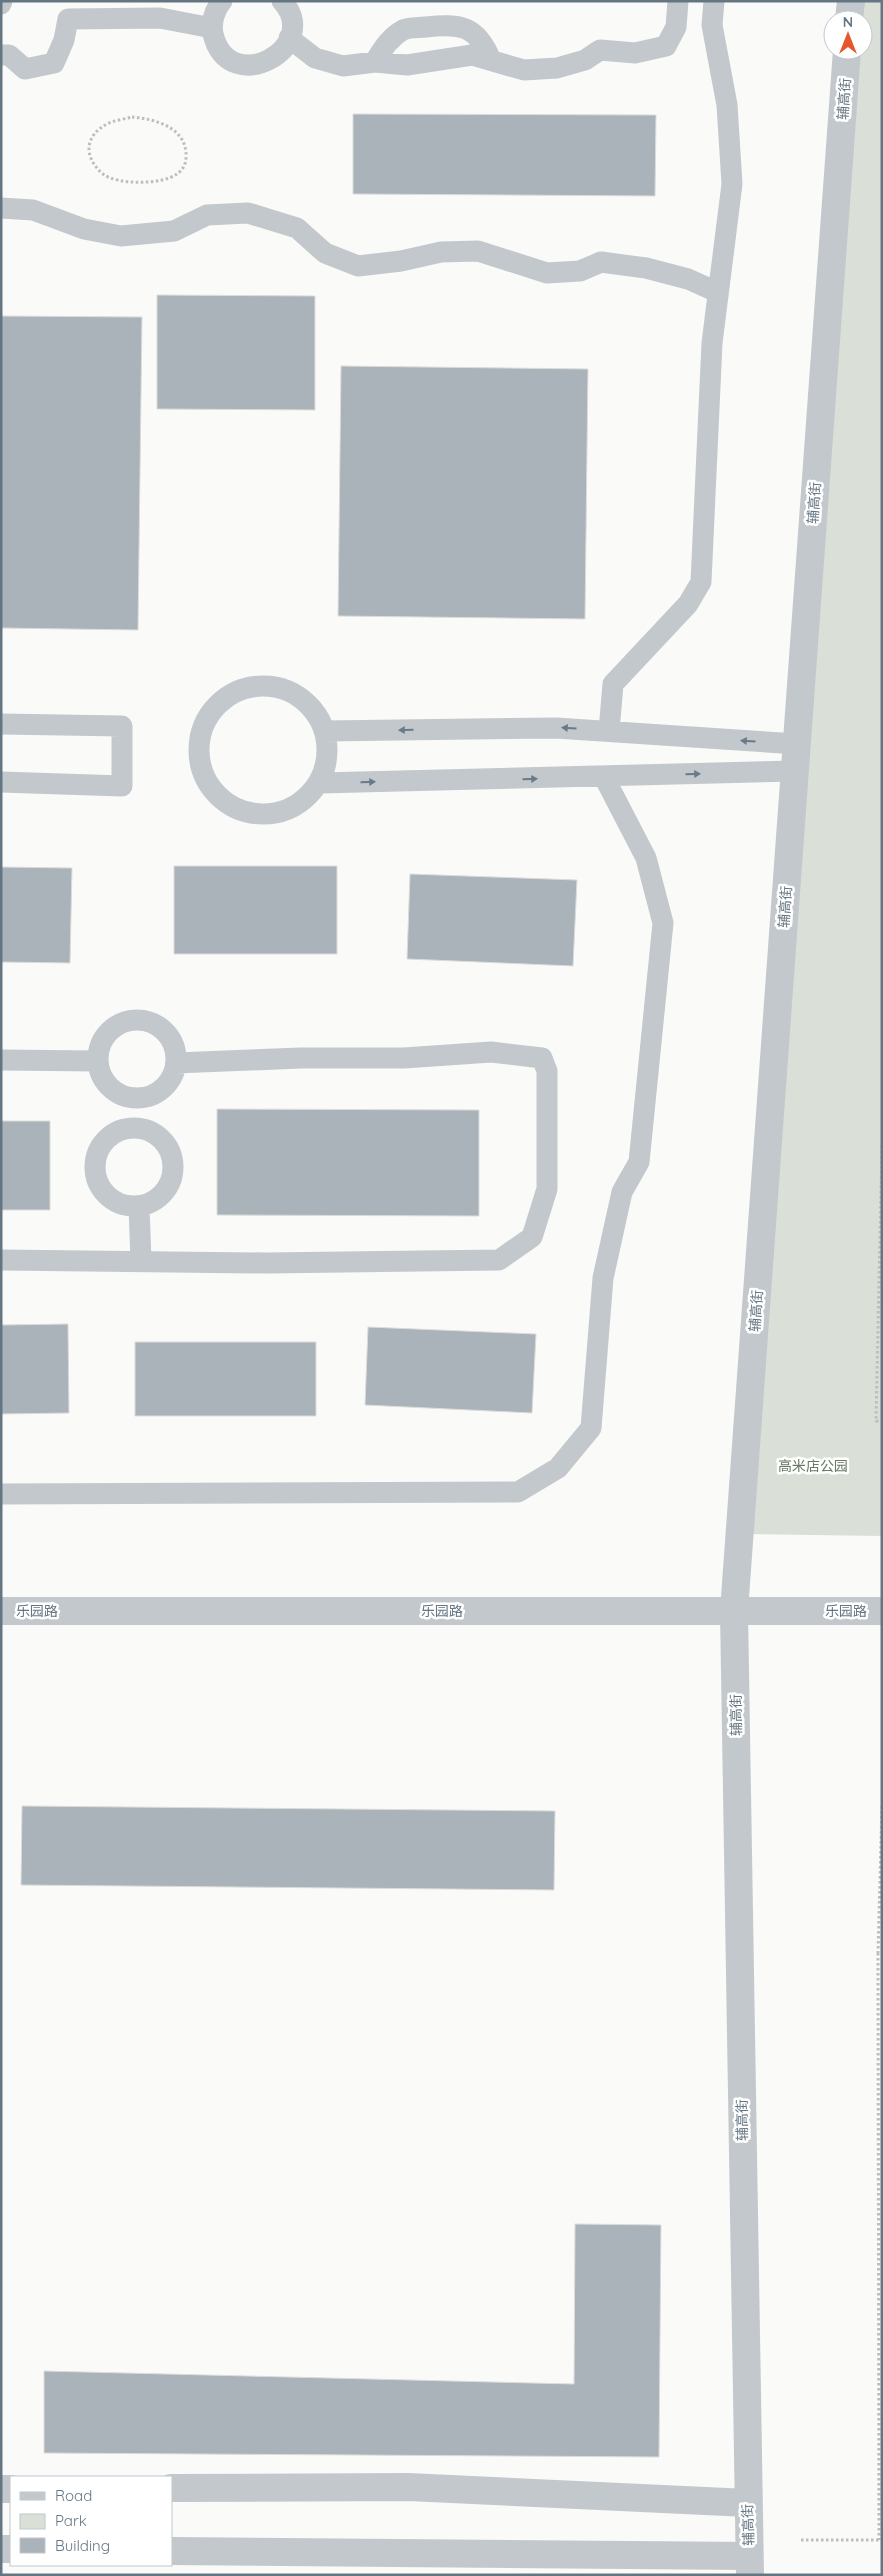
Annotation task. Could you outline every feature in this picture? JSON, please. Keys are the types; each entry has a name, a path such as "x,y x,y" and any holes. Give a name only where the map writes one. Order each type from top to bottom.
{"street":[{"name":"辅高街","path":"750,2565 734,1611 846,60"},
{"name":"乐园路","path":"1,1611 882,1611"},
{"path":"172,2488 408,2487 748,2503"},
{"path":"172,2551 750,2565"}],"lane":[{"path":"222,1 214,15 212,28 215,41 221,51 231,60 243,65 269,62 280,54 289,38 290,17 282,1"},
{"path":"289,38 315,58 343,66 375,62 407,65 472,55 524,70 557,68 585,60 600,50 635,53 666,46 676,27 678,1"},
{"path":"609,731 613,684 688,604 701,582 707,496 710,373 717,292 732,184 727,105 712,25 714,1"},
{"path":"1,55 9,55 25,69 54,63 64,40 66,10 160,18 212,28"},
{"path":"375,62 385,44 404,30 442,25 468,29 483,41 491,60"},
{"path":"1,208 33,210 84,229 121,236 174,231 207,215 248,213 297,228 325,253 358,266 401,261 441,252 478,251 547,273 580,271 601,262 646,268 688,280 717,292"},
{"path":"272,686 294,694 311,707 324,731 328,744 326,764 319,783 306,798 289,810 269,814 249,814 230,806 214,794 203,774 198,752 201,730 212,710 229,695 250,687 272,686"},
{"path":"1,724 122,726 122,786 1,782"},
{"path":"324,731 556,728 797,744"},
{"path":"319,783 795,771"},
{"path":"1,1494 518,1492 558,1468 591,1428 603,1278 622,1192 639,1162 663,923 646,858 604,777"},
{"path":"136,1020 149,1021 166,1032 176,1050 176,1063 173,1076 165,1087 154,1094 142,1098 134,1098 116,1092 106,1084 100,1073 97,1061 99,1048 104,1037 113,1028 124,1022 136,1020"},
{"path":"1,1260 499,1260 532,1237 548,1189 546,1071 542,1058 491,1052 404,1058 176,1063"},
{"path":"1,1060 97,1061"},
{"path":"134,1098 134,1127"},
{"path":"134,1127 147,1129 163,1140 173,1157 174,1171 170,1184 163,1194 152,1202 139,1206 126,1205 113,1200 104,1192 94,1168 96,1156 101,1145 121,1129 134,1127"},
{"path":"139,1206 141,1261"}],"path":[{"path":"132,117 150,118 178,134 186,147 186,164 177,174 154,181 132,182 108,178 92,165 88,151 93,135 109,123 132,117"},
{"path":"882,1146 876,1421 882,1421"},
{"path":"801,2540 881,2540 880,1953 882,1806"}],"green space":[{"name":"高米店公园","path":"851,1 882,1 882,1536 739,1534 846,60 873,60 873,10 850,10"}],"building":[{"path":"353,114 656,115 655,196 353,194"},
{"path":"157,295 315,296 315,410 157,409"},
{"path":"1,316 142,317 138,630 1,628"},
{"path":"341,366 588,369 585,619 338,616"},
{"path":"174,866 337,866 337,954 174,954"},
{"path":"1,867 72,868 70,963 1,962"},
{"path":"410,874 577,880 573,966 407,959"},
{"path":"217,1109 479,1110 479,1216 217,1215"},
{"path":"1,1121 50,1121 50,1210 1,1210"},
{"path":"68,1324 69,1413 1,1414 1,1325"},
{"path":"368,1327 536,1334 532,1413 365,1405"},
{"path":"135,1342 316,1342 316,1416 135,1416"},
{"path":"22,1806 555,1811 554,1890 21,1885"},
{"path":"575,2224 661,2225 659,2457 44,2453 44,2371 574,2384"}]}
